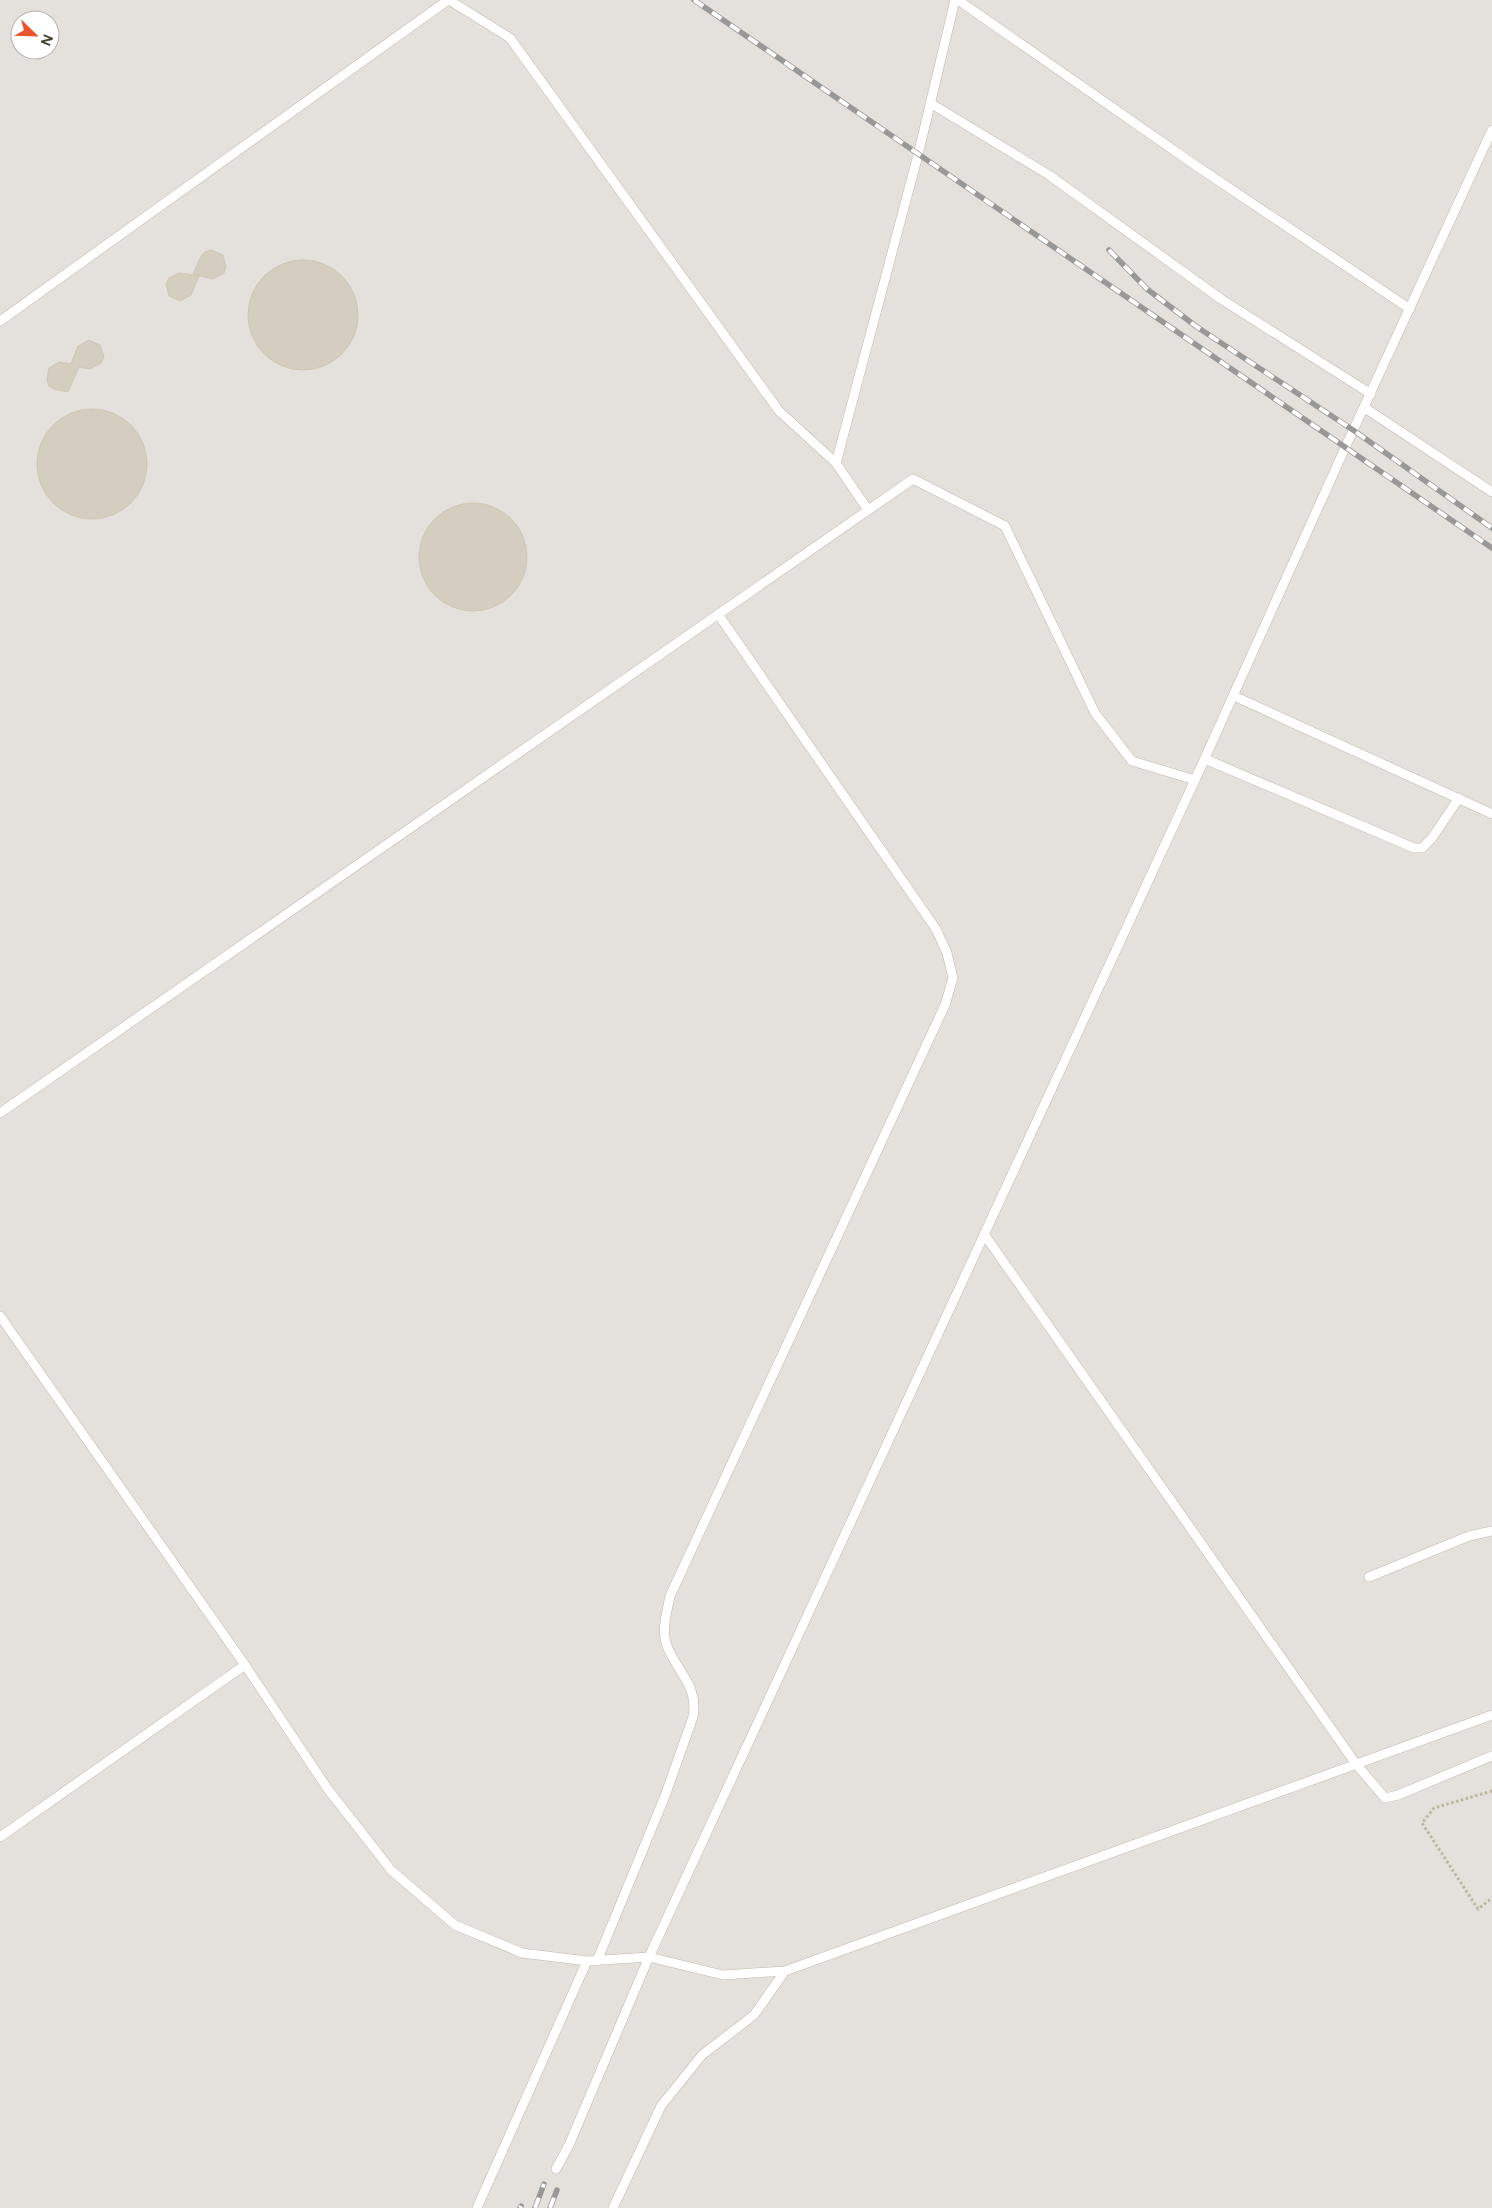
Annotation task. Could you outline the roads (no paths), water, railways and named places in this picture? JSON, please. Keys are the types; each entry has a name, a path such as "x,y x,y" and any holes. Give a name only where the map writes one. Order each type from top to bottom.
{"lane":[{"path":"0,321 448,0 510,38 779,411 836,463 868,510"},
{"path":"836,463 956,0 1410,309"},
{"path":"930,103 1049,176 1221,299 1371,394"},
{"path":"556,2169 569,2144 649,1957 1196,780 1492,130"},
{"path":"1365,408 1492,492"},
{"path":"0,1113 913,479 1005,526 1100,720 1132,761 1196,780"},
{"path":"597,1961 665,1796 696,1704 692,1689 666,1646 664,1632 670,1596 945,1005 953,978 947,953 936,929 718,614"},
{"path":"1234,696 1492,814"},
{"path":"1205,758 1414,848 1422,848 1432,838 1459,798"},
{"path":"984,1234 1356,1764 1385,1798 1398,1795 1492,1756"},
{"path":"0,1316 245,1665 327,1788 390,1870 455,1925 522,1953 587,1961 649,1957 723,1975 785,1971 1492,1715"},
{"path":"1369,1577 1470,1536 1492,1531"},
{"path":"0,1837 245,1665"},
{"path":"478,2208 587,1961"},
{"path":"613,2208 661,2106 702,2055 754,2015 785,1971"}],"railway":[{"path":"694,0 1492,548"},
{"path":"1109,250 1147,289 1197,327 1353,430 1492,528"},
{"path":"535,2208 544,2184"},
{"path":"550,2208 557,2190"}]}
